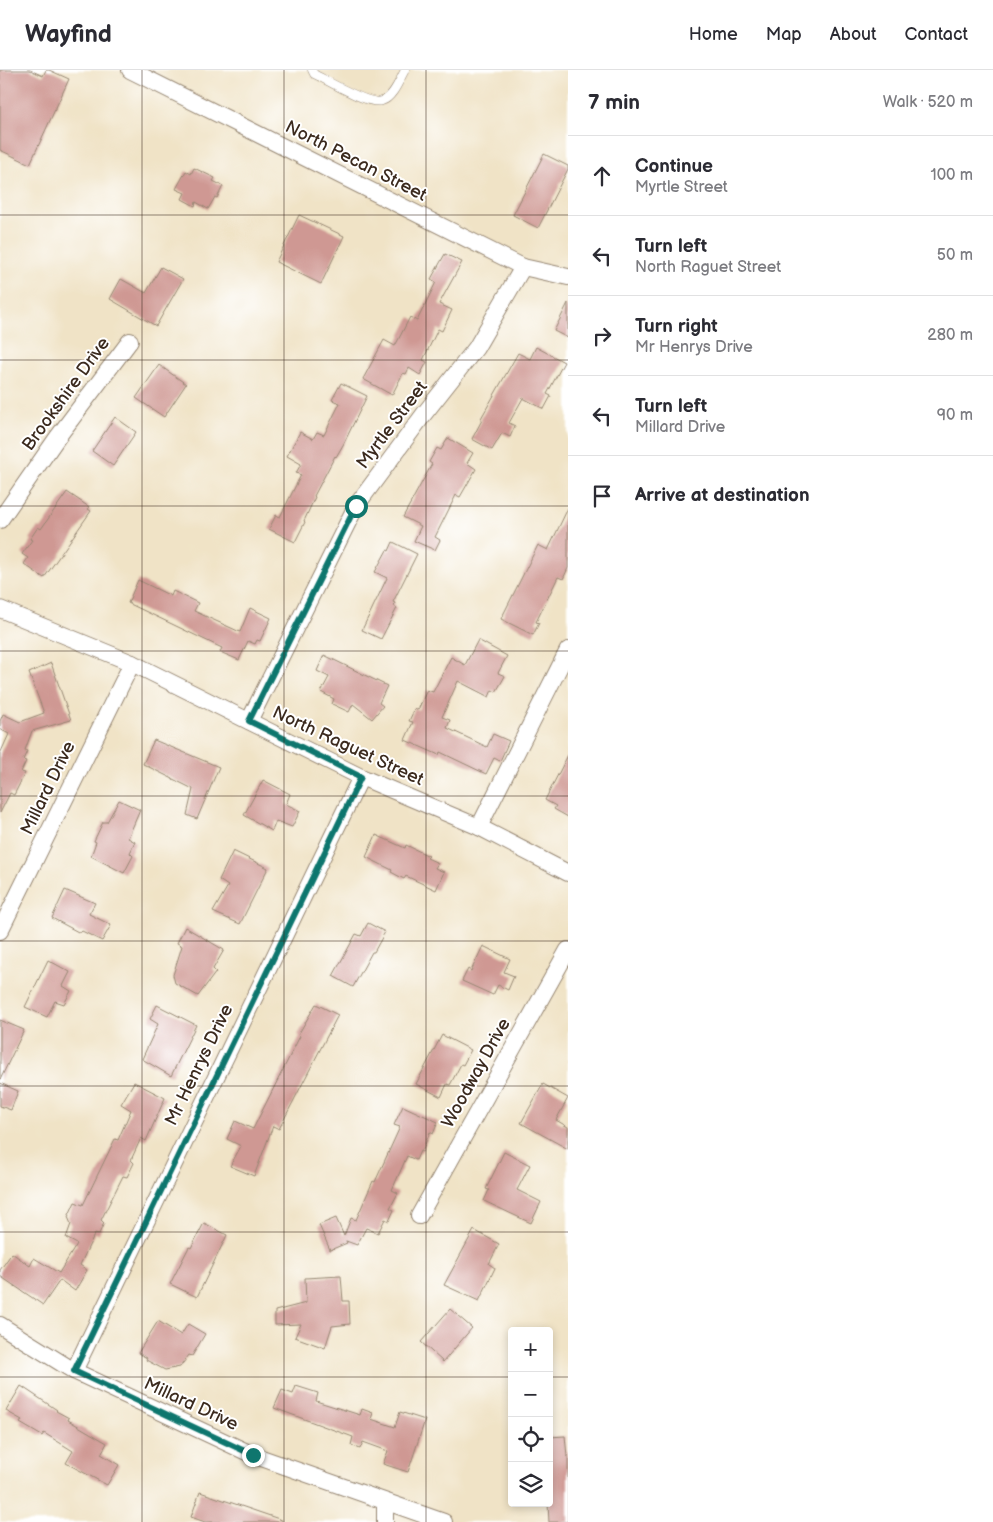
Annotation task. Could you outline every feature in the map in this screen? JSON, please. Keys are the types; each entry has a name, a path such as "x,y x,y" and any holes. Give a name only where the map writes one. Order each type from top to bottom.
{"street":[{"name":"North Pecan Street","path":"130,70 523,267 568,277"},
{"name":"Myrtle Street","path":"249,721 356,506 476,348 523,267"},
{"name":"Brookshire Drive","path":"0,520 57,438 130,341"},
{"name":"North Raguet Street","path":"0,609 132,663 361,777 479,827 568,873"},
{"path":"479,827 568,650"},
{"name":"Millard Drive","path":"0,932 132,663"},
{"name":"Mr Henrys Drive","path":"74,1371 361,777"},
{"name":"Woodway Drive","path":"419,1216 568,950"},
{"name":"Millard Drive","path":"0,1325 74,1371 253,1455 444,1522"},
{"path":"384,1522 386,1503"}],"lane":[{"path":"312,70 314,74 370,102 382,102 388,98 405,70"}],"building":[{"path":"0,70 30,70 43,76 46,70 49,70 69,79 30,164 0,150"},
{"path":"544,154 568,166 568,169 538,228 513,215"},
{"path":"194,168 215,178 213,181 223,186 217,198 215,197 208,209 196,202 195,206 182,199 185,193 176,189 186,171 191,174"},
{"path":"299,215 344,236 321,284 276,262"},
{"path":"445,254 462,262 439,304 452,310 442,331 438,329 423,360 427,362 420,375 409,368 406,374 403,373 392,395 363,379 384,340 395,346 410,317 417,321 436,282 431,279"},
{"path":"161,267 183,279 156,326 110,299 121,279 146,293"},
{"path":"568,303 568,338 554,331"},
{"path":"536,347 564,362 547,394 551,396 544,409 523,398 509,423 515,426 510,437 502,433 492,450 472,439 482,420 480,420 518,353 530,359"},
{"path":"159,365 186,384 164,417 136,398"},
{"path":"341,383 367,396 343,445 335,456 314,496 305,522 295,542 269,529 276,515 280,517 301,475 296,473 301,464 287,456 300,432 313,439 317,432 324,435 340,403 332,400"},
{"path":"115,417 136,432 113,466 92,451"},
{"path":"448,438 473,453 467,463 476,469 460,497 456,495 435,537 440,540 435,550 414,541 421,526 403,517 432,464 429,462 437,448 441,450"},
{"path":"67,492 89,507 88,509 91,511 44,578 24,564 28,558 22,554 38,527 41,529"},
{"path":"568,508 568,568 563,579 558,577 536,622 539,623 533,635 501,619 538,545 548,550"},
{"path":"393,542 417,554 393,602 397,608 381,639 362,630 387,578 375,572"},
{"path":"138,580 171,596 173,591 198,603 194,611 240,632 250,608 271,618 260,641 257,640 255,644 248,641 239,660 220,652 222,648 128,603"},
{"path":"478,640 507,656 498,673 505,676 496,692 492,690 489,697 458,681 442,717 450,720 447,728 487,747 493,734 509,741 500,761 494,758 486,774 440,752 439,755 405,740 413,722 409,721 415,708 418,710 427,690 433,692 451,657 465,665"},
{"path":"324,655 387,686 379,703 383,706 372,719 353,704 349,712 332,704 334,699 321,692 329,677 317,671"},
{"path":"51,663 71,720 32,731 23,760 26,761 21,772 25,773 14,795 10,793 0,813 0,754 9,734 0,729 0,721 3,714 20,722 44,713 29,673"},
{"path":"154,740 219,767 197,819 187,815 193,789 143,764"},
{"path":"568,755 568,817 554,809 556,806 545,800"},
{"path":"263,780 290,794 286,804 300,811 292,827 276,821 272,831 244,815"},
{"path":"119,800 140,810 128,838 135,842 130,853 133,856 124,873 91,856 96,842 94,841 103,822 107,822"},
{"path":"376,835 405,848 406,845 429,856 427,858 438,863 435,868 444,872 436,890 406,876 404,879 391,872 392,870 366,857"},
{"path":"233,851 268,868 240,924 213,912 228,886 219,880"},
{"path":"65,890 95,903 89,914 111,925 102,941 82,931 80,933 52,918"},
{"path":"368,923 385,932 353,987 333,976 356,934 361,936"},
{"path":"185,927 224,950 213,969 216,972 198,996 175,983 173,975 182,946 177,943"},
{"path":"483,946 510,959 504,972 514,976 508,990 498,985 493,995 462,981 468,969 471,971"},
{"path":"48,960 70,972 63,986 71,991 64,1004 55,1001 47,1017 25,1007"},
{"path":"316,1004 338,1015 279,1129 273,1126 254,1176 230,1166 241,1146 227,1139 235,1121 253,1129 300,1036 298,1035"},
{"path":"157,1005 196,1025 171,1076 142,1059 158,1024 150,1019"},
{"path":"0,1020 24,1030 0,1080"},
{"path":"442,1035 471,1050 450,1085 447,1084 441,1097 416,1084"},
{"path":"134,1082 165,1098 146,1141 141,1138 131,1160 134,1163 127,1177 123,1176 101,1220 104,1223 99,1234 95,1233 80,1265 87,1270 75,1291 60,1280 43,1305 0,1276 0,1270 12,1253 30,1266 34,1258 59,1273 77,1244 66,1238 71,1224 68,1217 75,1202 83,1205 115,1139 118,1140 131,1110 121,1104"},
{"path":"0,1083 18,1091 11,1110 0,1106"},
{"path":"543,1084 568,1098 556,1120 568,1127 568,1149 521,1123"},
{"path":"403,1106 438,1122 433,1134 430,1132 422,1152 420,1151 416,1160 407,1156 392,1190 398,1193 390,1208 394,1210 389,1221 385,1219 378,1233 366,1228 357,1245 346,1241 347,1243 330,1250 319,1225 336,1218 344,1236 351,1218 356,1220 400,1127 394,1125"},
{"path":"504,1152 530,1165 517,1190 541,1202 531,1223 484,1201 489,1190 486,1189"},
{"path":"204,1223 227,1235 197,1297 170,1284"},
{"path":"474,1230 499,1244 489,1264 495,1268 479,1301 444,1285"},
{"path":"341,1276 343,1301 349,1301 350,1324 332,1326 325,1348 295,1337 301,1324 275,1325 275,1311 306,1303 305,1278"},
{"path":"450,1309 472,1328 443,1362 421,1342"},
{"path":"158,1321 181,1335 188,1324 205,1334 192,1356 189,1355 180,1367 165,1370 146,1360 147,1358 138,1353"},
{"path":"21,1386 69,1418 68,1420 107,1443 101,1454 119,1465 107,1485 66,1463 73,1451 44,1433 42,1436 20,1423 22,1420 6,1411"},
{"path":"296,1386 318,1393 316,1401 360,1415 362,1409 373,1413 371,1419 395,1427 400,1412 425,1420 408,1472 383,1464 388,1451 363,1442 360,1449 351,1445 353,1437 274,1408 282,1390 293,1394"},
{"path":"565,1436 568,1456 568,1522 549,1522 548,1507 553,1507 553,1437"},
{"path":"200,1492 282,1520 281,1522 205,1522 191,1517"}],"route":[{"path":"253,1455 74,1371 361,777 249,721 356,506"}]}
